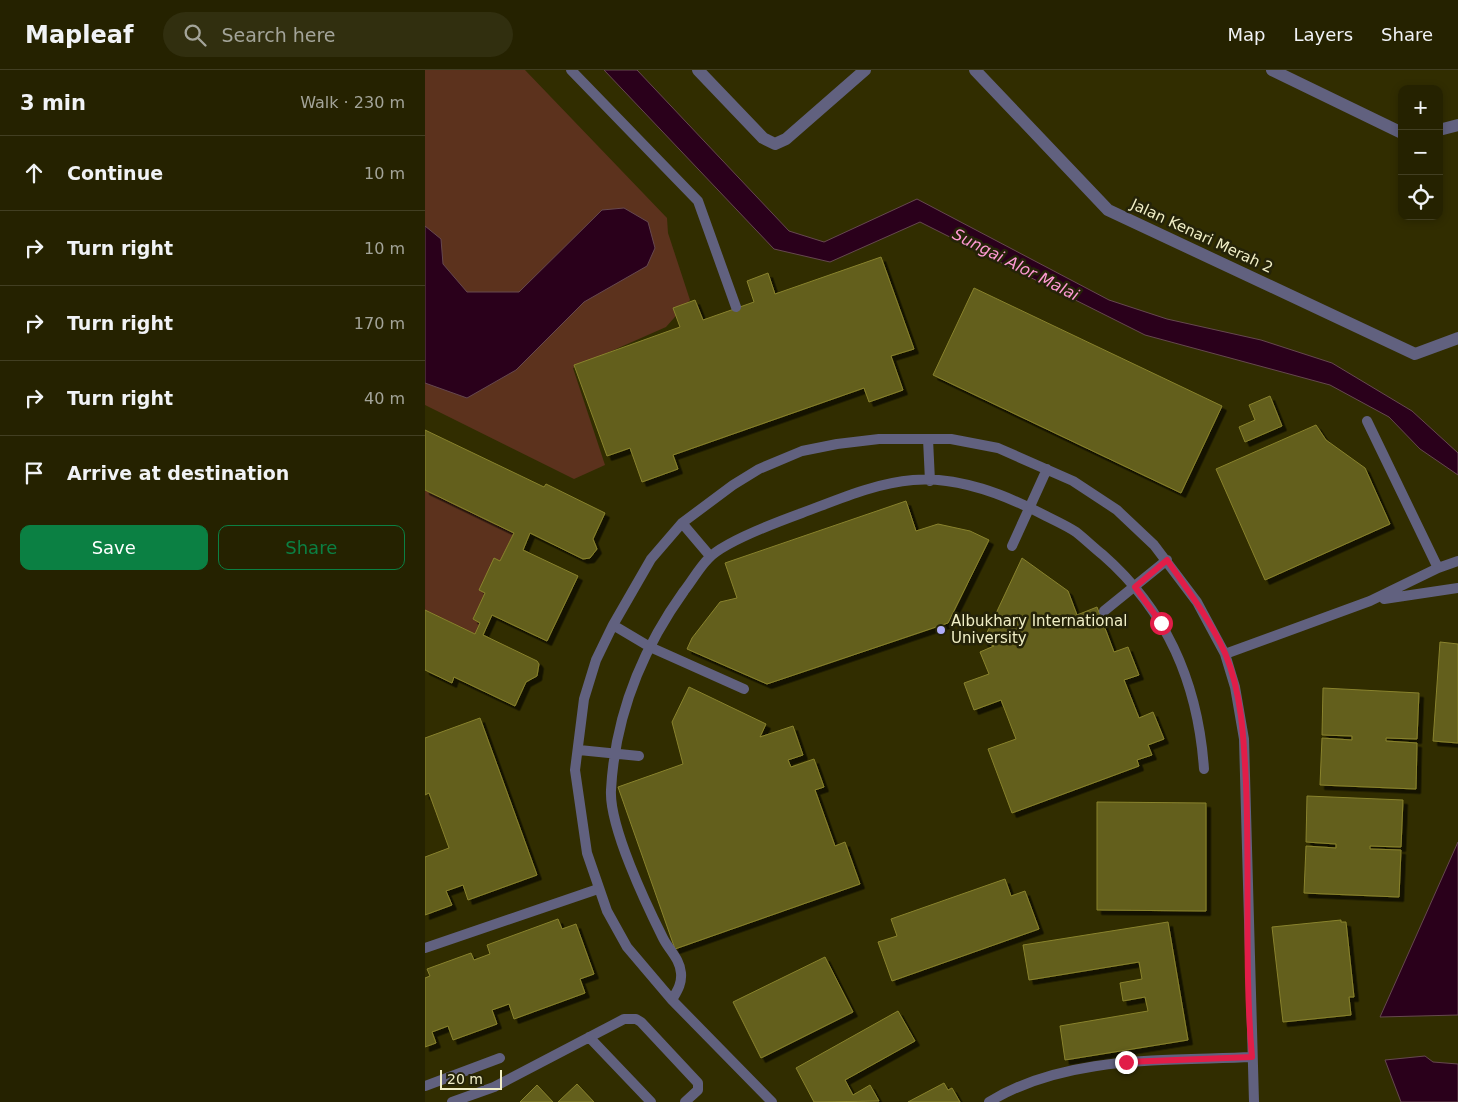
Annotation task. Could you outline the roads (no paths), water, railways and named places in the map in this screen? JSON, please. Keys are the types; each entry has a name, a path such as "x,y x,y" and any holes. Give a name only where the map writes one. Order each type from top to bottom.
{"street":[{"path":"698,70 763,138 775,144 786,139 865,70"},
{"name":"Jalan Kenari Merah 2","path":"975,70 1108,210 1415,354 1458,338"},
{"path":"1272,70 1398,130"},
{"path":"1443,129 1458,125"}],"lane":[{"path":"571,70 698,202 736,307"},
{"path":"1367,421 1438,568"},
{"path":"772,1102 671,1000 627,947 607,911 587,853 575,770 585,699 596,660 613,625 651,559 682,523 733,485 786,457 837,444 879,439 951,439 998,448 1073,481 1117,510 1167,560 1197,602 1225,654 1235,687 1243,739 1247,820 1254,1102"},
{"path":"928,439 930,481"},
{"path":"1011,546 1047,469"},
{"path":"671,1000 680,982 679,964 664,940 632,868 611,802 617,753 630,688 661,623 710,556 769,524 867,489 914,480 957,482 1007,496 1075,531 1128,578 1176,648 1193,698 1201,733 1203,769"},
{"path":"682,523 710,556"},
{"path":"1104,611 1167,560"},
{"path":"1225,654 1370,601 1438,568 1458,561"},
{"path":"1370,601 1458,588"},
{"path":"613,625 650,647 744,689"},
{"path":"579,750 639,756"},
{"path":"425,948 598,889"},
{"path":"452,1102 494,1087 624,1019 636,1019 641,1022 698,1083 698,1090 685,1102"},
{"path":"589,1037 651,1102"},
{"path":"989,1102 1011,1089 1066,1072 1126,1062 1252,1057"},
{"path":"425,1086 500,1058"}],"water":[{"name":"Sungai Alor Malai","path":"604,70 637,70 789,231 824,242 917,199 1109,300 1167,319 1261,340 1332,363 1412,411 1458,453 1458,475 1420,449 1389,417 1330,385 1145,335 920,222 830,262 774,249"},
{"path":"624,208 648,222 655,248 647,266 584,302 516,370 467,398 425,383 425,226 441,239 443,264 467,292 519,292 602,210"},
{"path":"1458,842 1458,1015 1380,1017"},
{"path":"1425,1056 1433,1062 1458,1064 1458,1102 1401,1102 1385,1060"}],"place":[{"name":"Albukhary International University","path":"941,630"}]}
